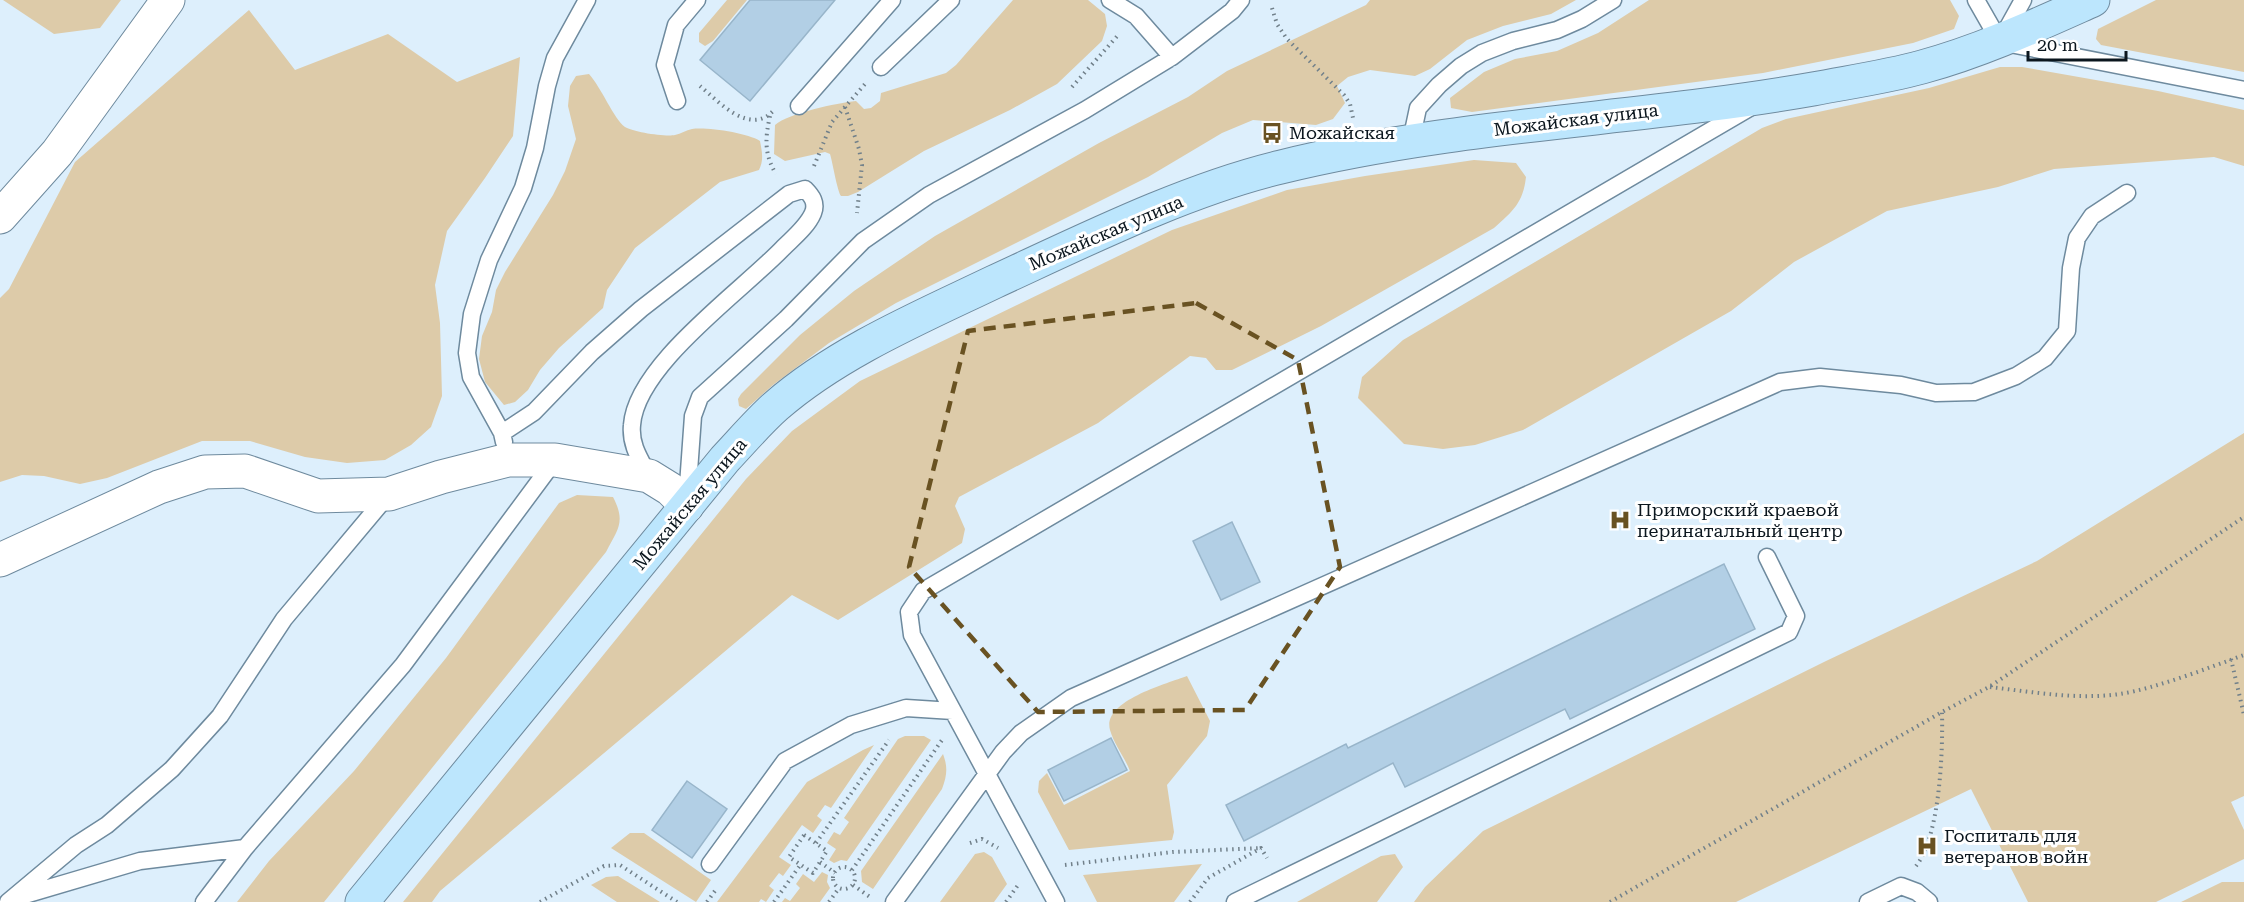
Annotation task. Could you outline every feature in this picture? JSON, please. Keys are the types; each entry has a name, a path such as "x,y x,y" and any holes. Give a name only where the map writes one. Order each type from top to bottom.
{"main road":[{"name":"Можайская улица","path":"362,902 725,459 775,407 801,387 844,359 909,322 1155,210 1212,188 1279,167 1411,141 1767,97 1921,67 2000,42 2093,0"}],"street":[{"path":"0,217 57,153 168,0"},
{"path":"0,560 159,487 205,472 245,471 318,495 389,494 441,477 505,446 555,460 649,476 670,489 687,506"}],"lane":[{"path":"587,0 555,58 535,148 523,188 489,261 472,314 467,353 471,377 505,446 534,412 592,352 641,309 797,192 813,198 814,204 813,213 804,226 763,269 658,369 641,396 632,423 633,448 649,476"},
{"path":"677,101 666,64 676,25 697,0"},
{"path":"799,106 892,0"},
{"path":"881,67 951,0"},
{"path":"1110,0 1136,16 1172,57"},
{"path":"687,506 693,416 700,397 786,319 863,241 929,195 1085,110 1172,57 1232,11 1241,0"},
{"path":"1411,141 1418,108 1461,66 1482,53 1513,41 1566,27 1582,20 1613,0"},
{"path":"1976,0 2000,42 2244,90"},
{"path":"2000,42 2023,0"},
{"path":"1056,902 912,635 909,612 923,591 1767,97"},
{"path":"894,902 986,772 1021,733 1071,698 1780,382 1820,377 1901,385 1936,393 1974,392 2016,376 2044,358 2067,331 2071,268 2077,238 2092,216 2127,193"},
{"path":"204,902 245,848 327,756 403,665 555,460"},
{"path":"10,901 76,845 107,825 172,769 220,716 284,619 389,494"},
{"path":"1235,902 1789,632 1796,616 1767,557"},
{"path":"710,864 785,761 851,725 906,708 953,711"},
{"path":"10,901 140,861 245,848"},
{"path":"1868,902 1901,886 1917,892 1929,902"}],"path":[{"path":"1272,8 1277,24 1287,39 1344,94"},
{"path":"778,106 770,115 765,135 768,161 797,192 832,122 881,67"},
{"path":"693,80 735,115 753,120 770,115"},
{"path":"845,106 860,149 862,165 857,217"},
{"path":"1611,902 1989,687 2244,517"},
{"path":"1989,687 2076,696 2118,694 2138,690 2244,655"},
{"path":"2231,659 2244,715"},
{"path":"1901,886 1923,858 1933,824 1943,743 1942,712"},
{"path":"852,870 943,736 949,744"},
{"path":"816,843 880,752"},
{"path":"804,835 827,851 820,862 813,873 789,857 804,835"},
{"path":"968,843 982,839 998,848 1003,857"},
{"path":"1262,848 1278,880"},
{"path":"1034,862 1063,865 1173,852 1262,848"},
{"path":"1190,902 1208,878 1262,848"},
{"path":"820,862 835,873"},
{"path":"774,902 801,864"},
{"path":"540,902 604,866 620,865 677,902"},
{"path":"842,867 852,870 855,878 853,885 847,890 839,888 833,881 835,873 842,867"},
{"path":"1013,876 1022,894"},
{"path":"707,902 721,884"},
{"path":"853,885 874,900 873,902"},
{"path":"1006,902 1018,885"},
{"path":"829,902 839,888"}],"highlighted area":[{"path":"1196,303 1298,360 1340,567 1245,710 1038,712 909,567 968,331"}],"shaded area":[{"path":"3,0 121,0 100,28 54,34"},
{"path":"727,0 747,0 713,41 705,46 699,42 699,33"},
{"path":"1013,0 1088,0 1105,14 1107,26 1102,41 1057,84 1010,110 924,151 848,196 841,196 830,154 825,152 785,161 774,154 775,125 791,116 856,101 864,109 871,108 880,101 881,93 946,73 956,65"},
{"path":"1370,0 1576,0 1551,14 1503,26 1467,40 1430,69 1415,76 1370,70 1348,77 1337,86 1345,103 1333,119 1316,125 1253,120 1222,133 1148,177 896,303 829,343 773,385 746,409 739,406 738,399 741,394 800,335 854,291 935,236 1099,143 1188,97 1227,71 1366,5"},
{"path":"1649,0 1950,0 1959,16 1954,29 1913,43 1763,73 1472,112 1451,108 1450,98 1484,72 1515,59 1557,51 1598,33"},
{"path":"2156,0 2244,0 2244,72 2101,45 2096,39 2098,29"},
{"path":"249,10 295,70 388,34 457,82 520,57 513,136 447,231 435,285 440,323 442,396 431,427 411,445 385,460 347,463 305,457 250,441 202,441 107,478 80,484 44,476 22,475 0,482 0,298 9,289 75,162"},
{"path":"2000,67 2022,67 2158,91 2244,110 2244,166 2214,157 2054,169 1998,187 1887,211 1794,262 1731,311 1523,430 1475,445 1443,449 1404,444 1358,398 1362,377 1403,340 1762,128 1786,119 1929,88"},
{"path":"589,74 616,117 625,127 664,135 708,129 746,135 760,141 762,163 759,170 720,182 635,248 607,290 603,308 559,348 540,370 528,390 515,402 504,405 485,382 479,359 482,336 492,312 496,290 505,272 553,195 565,171 576,139 568,106 570,86 576,76"},
{"path":"1474,160 1516,163 1526,177 1520,200 1507,217 1494,228 1321,326 1232,370 1216,370 1206,358 1190,356 1098,423 959,497 955,506 965,529 962,543 838,620 792,595 440,891 432,902 403,902 746,479 792,431 860,381 1172,230 1287,190"},
{"path":"2244,433 2244,796 2231,802 2244,830 2244,859 2156,902 2028,902 1971,789 1736,902 1414,902 1425,887 1483,831 1826,661 2037,561"},
{"path":"577,495 613,497 620,519 617,531 606,552 324,902 237,902 269,861 354,771 446,658 559,503"},
{"path":"1187,676 1210,721 1207,736 1167,785 1174,832 1172,840 1069,850 1038,792 1039,781 1047,773 1064,805 1130,771 1110,730 1110,720 1116,710 1138,695"},
{"path":"905,736 924,736 931,740 847,861 841,860 834,863 829,860 836,849 827,843 834,832 840,835 849,822 844,818 898,739"},
{"path":"874,745 831,808 825,805 817,816 822,820 813,833 802,825 779,857 791,865 783,876 779,873 769,886 774,890 766,902 761,899 759,902 717,902 807,782"},
{"path":"943,754 946,772 942,789 873,889 862,882 861,871"},
{"path":"630,833 644,833 711,880 696,902 611,848"},
{"path":"984,852 992,857 1007,884 994,902 940,902 975,854"},
{"path":"1395,854 1403,867 1377,902 1297,902 1381,856"},
{"path":"1202,864 1174,902 1097,902 1083,875"},
{"path":"822,872 828,875 827,882 830,888 820,902 782,902 785,898 790,901 800,888 796,884 803,874 814,882"},
{"path":"618,876 660,902 617,902 591,885 606,877"},
{"path":"2222,882 2244,882 2244,902 2181,902"}],"building":[{"path":"750,0 835,0 750,101 700,60"},
{"path":"1232,522 1260,582 1221,600 1193,541"},
{"path":"1724,564 1755,629 1570,719 1565,709 1405,787 1393,763 1244,841 1226,805 1346,744 1348,748"},
{"path":"1111,738 1127,770 1064,801 1048,770"},
{"path":"687,781 727,809 692,858 652,830"}],"place":[{"name":"Можайская","path":"1272,133"},
{"name":"Приморский краевой перинатальный центр","path":"1620,520"},
{"name":"Госпиталь для ветеранов войн","path":"1927,846"}]}
